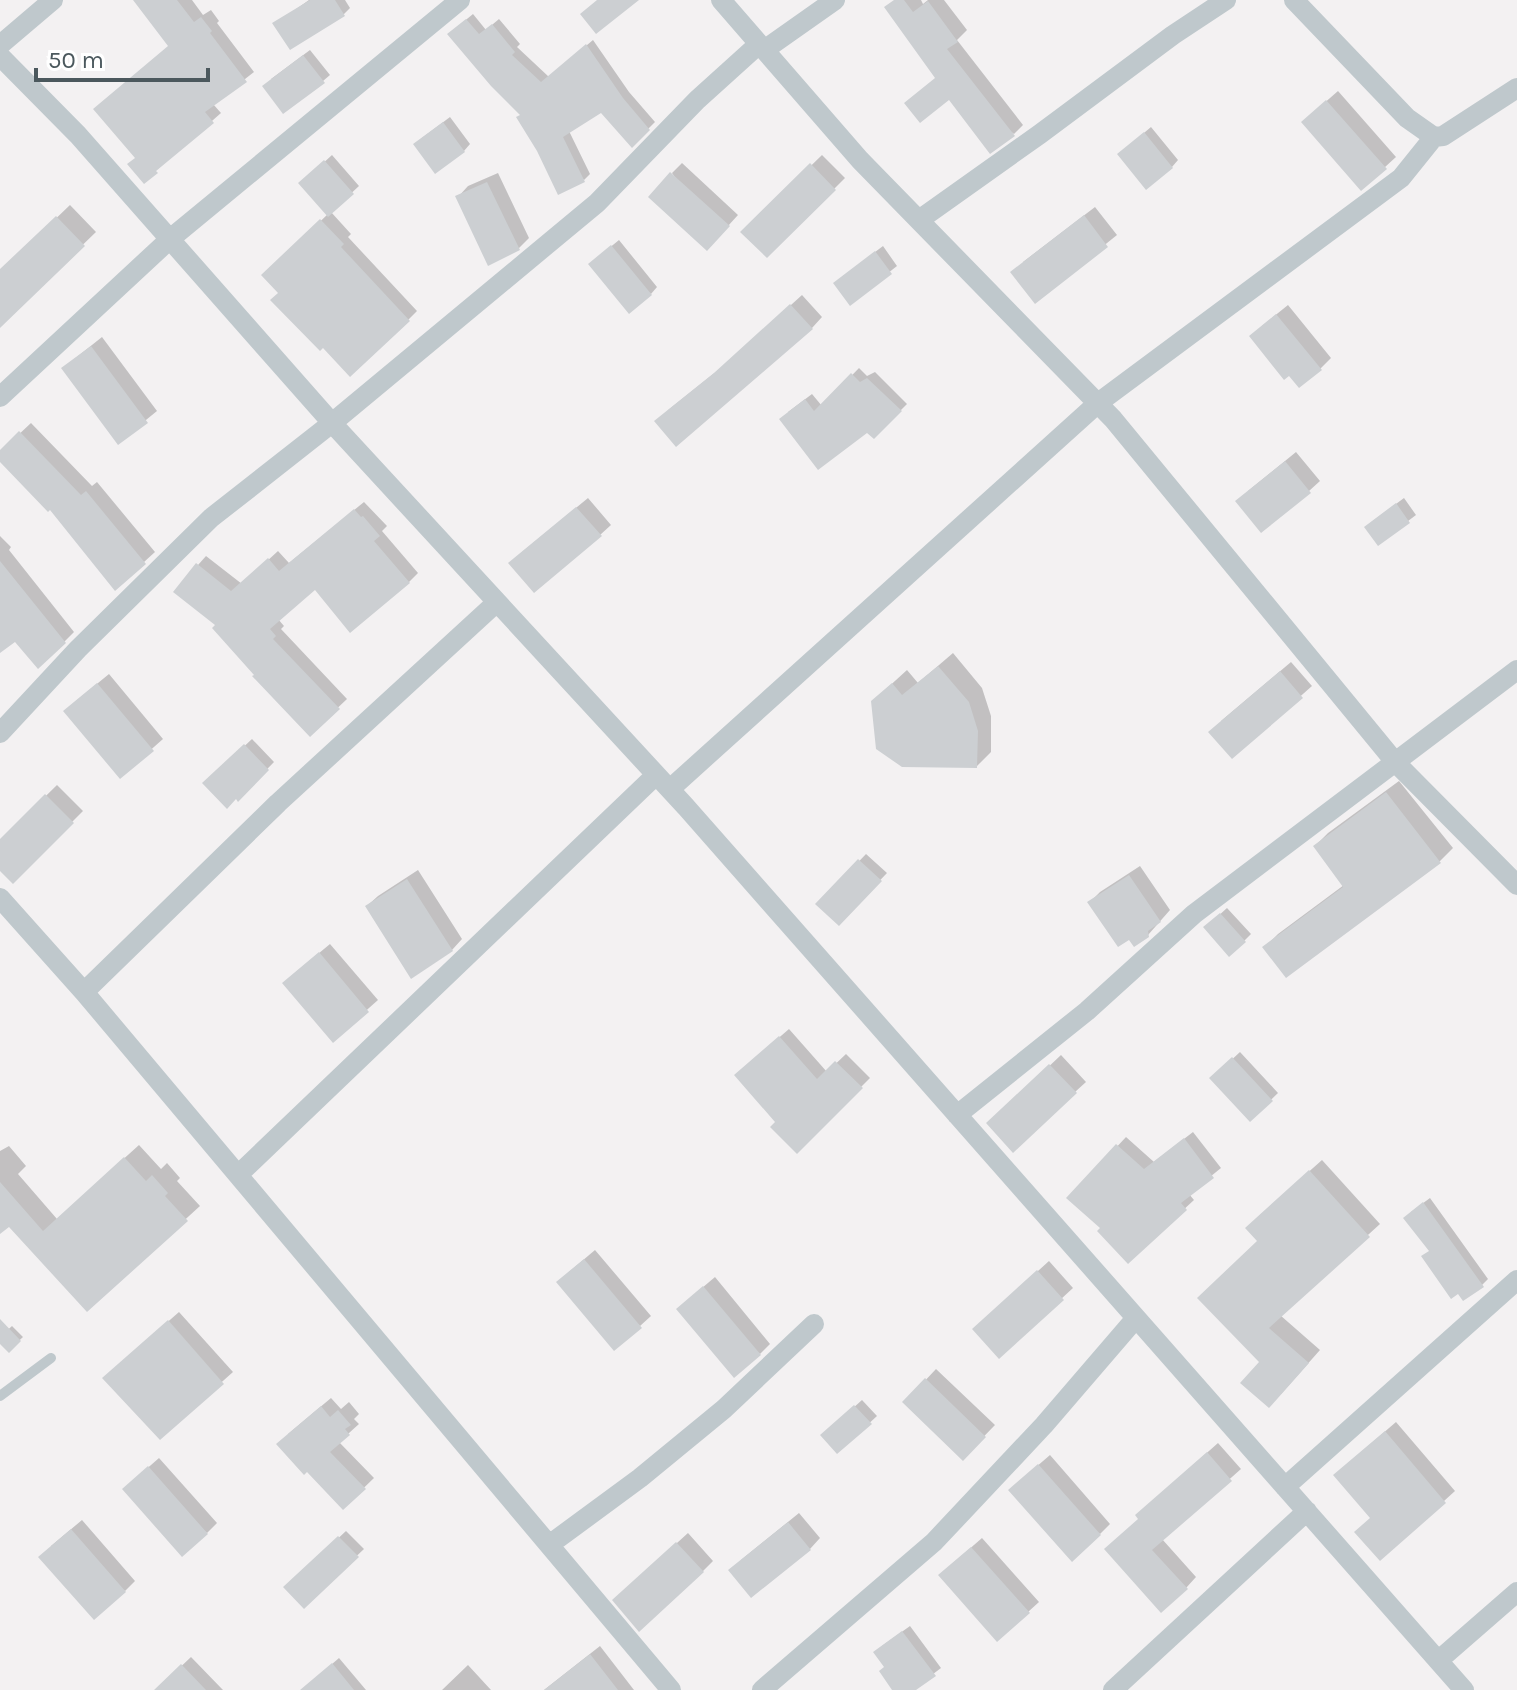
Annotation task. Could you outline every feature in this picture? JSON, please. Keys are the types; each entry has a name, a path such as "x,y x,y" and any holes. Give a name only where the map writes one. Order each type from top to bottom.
{"street":[{"path":"0,45 53,0"},
{"path":"0,397 170,239 460,0"},
{"path":"721,0 860,160 1098,403 1396,763 1517,885"},
{"path":"0,733 78,649 211,518 332,423 597,203 697,100 762,47 835,0"},
{"path":"919,220 1173,35 1226,0"},
{"path":"1294,0 1407,118 1434,137 1443,136 1517,88"},
{"path":"0,56 78,135 332,423 663,782 1464,1690"},
{"path":"238,1175 663,782 1098,403 1401,178 1434,137"},
{"path":"84,992 278,803 497,602"},
{"path":"957,1115 1087,1011 1194,914 1517,670"},
{"path":"0,898 84,992 671,1690"},
{"path":"1285,1487 1517,1280"},
{"path":"762,1690 934,1542 1044,1425 1136,1318"},
{"path":"549,1545 640,1478 724,1409 814,1324"},
{"path":"1113,1690 1307,1511"},
{"path":"1439,1660 1517,1592"}],"lane":[{"path":"0,1396 51,1358"}],"building":[{"path":"133,0 177,0 194,22 201,17 247,82 205,112 214,123 144,184 127,164 135,158 93,109 168,46"},
{"path":"310,0 335,0 345,16 290,50 272,23"},
{"path":"597,0 639,0 596,34 580,14"},
{"path":"894,0 904,0 913,12 928,1 958,42 947,49 1015,136 990,154 949,100 920,123 904,103 935,78 884,7"},
{"path":"466,19 479,34 492,24 515,52 512,55 541,82 586,44 623,98 650,130 632,148 601,113 563,137 585,182 558,195 516,117 520,115 447,34"},
{"path":"303,55 325,83 283,114 262,86"},
{"path":"1326,100 1387,169 1361,191 1301,122"},
{"path":"443,122 465,152 435,174 413,144"},
{"path":"1144,132 1173,168 1146,190 1117,154"},
{"path":"324,160 354,194 328,217 298,183"},
{"path":"810,163 836,190 767,258 740,232"},
{"path":"670,172 730,226 707,251 648,197"},
{"path":"487,182 520,250 488,266 455,196"},
{"path":"1084,215 1108,247 1035,304 1010,272"},
{"path":"56,216 85,246 0,328 0,269"},
{"path":"320,219 344,244 341,247 410,321 350,377 270,300 278,293 261,275"},
{"path":"611,245 652,295 629,314 588,264"},
{"path":"875,251 892,274 850,306 833,283"},
{"path":"790,304 813,329 676,447 654,421 714,373"},
{"path":"1276,314 1322,370 1299,388 1289,376 1284,380 1249,336"},
{"path":"91,346 148,423 118,445 61,368"},
{"path":"851,373 860,382 867,378 902,411 874,439 867,433 818,470 779,419 805,399 814,411"},
{"path":"19,431 81,495 86,491 146,564 115,591 50,510 48,512 0,462 0,450"},
{"path":"1285,461 1311,493 1261,533 1235,501"},
{"path":"1396,503 1410,523 1378,546 1364,527"},
{"path":"576,507 602,536 534,593 508,563"},
{"path":"354,509 380,536 374,541 410,583 350,633 315,590 270,629 276,636 273,639 340,709 310,737 252,676 212,628 215,625 173,592 196,563 231,591 268,558 279,571"},
{"path":"0,561 66,643 38,669 15,642 0,653"},
{"path":"938,666 969,702 978,731 977,768 902,767 876,749 871,701 892,683 902,695"},
{"path":"1280,671 1303,698 1232,759 1208,732"},
{"path":"97,683 154,751 120,779 63,711"},
{"path":"244,744 269,770 227,809 202,783"},
{"path":"1386,792 1441,863 1286,978 1262,947 1343,887 1313,846"},
{"path":"45,794 74,823 13,884 0,871 0,839"},
{"path":"858,859 882,881 839,926 815,904"},
{"path":"1129,875 1161,922 1148,931 1149,937 1134,947 1129,940 1118,947 1087,902"},
{"path":"407,879 453,951 411,979 365,906"},
{"path":"1220,913 1246,942 1229,957 1203,927"},
{"path":"319,952 369,1012 333,1043 282,983"},
{"path":"779,1036 817,1079 835,1061 863,1088 797,1154 770,1127 775,1122 734,1075"},
{"path":"1232,1057 1273,1101 1250,1122 1209,1078"},
{"path":"1049,1064 1077,1093 1013,1153 986,1123"},
{"path":"1184,1138 1214,1178 1181,1203 1187,1210 1128,1264 1097,1231 1100,1228 1066,1198 1116,1144 1144,1169"},
{"path":"124,1157 146,1181 152,1175 168,1193 165,1196 188,1221 87,1312 9,1227 0,1234 0,1182 43,1231"},
{"path":"1309,1170 1370,1237 1269,1328 1309,1363 1269,1408 1240,1383 1259,1362 1197,1298 1257,1241 1245,1228"},
{"path":"1423,1202 1484,1287 1463,1301 1458,1294 1451,1299 1421,1256 1429,1251 1403,1218"},
{"path":"584,1259 642,1328 614,1351 556,1282"},
{"path":"1037,1270 1064,1300 999,1359 972,1329"},
{"path":"703,1286 761,1355 734,1378 676,1309"},
{"path":"0,1319 21,1341 9,1353 0,1344"},
{"path":"168,1320 224,1384 160,1440 102,1378"},
{"path":"925,1378 986,1437 963,1461 902,1402"},
{"path":"854,1405 872,1424 837,1454 820,1435"},
{"path":"321,1406 330,1417 338,1410 351,1425 345,1429 350,1435 330,1452 366,1489 343,1510 307,1472 304,1475 276,1444"},
{"path":"1385,1431 1446,1503 1380,1561 1354,1532 1370,1518 1333,1475"},
{"path":"1207,1452 1232,1481 1152,1550 1188,1589 1161,1613 1104,1549 1138,1519 1135,1515"},
{"path":"1038,1464 1101,1535 1072,1562 1008,1490"},
{"path":"148,1466 208,1534 182,1557 122,1489"},
{"path":"788,1522 811,1550 751,1598 728,1570"},
{"path":"71,1529 126,1592 94,1620 38,1557"},
{"path":"338,1536 359,1557 304,1609 283,1587"},
{"path":"676,1542 704,1572 639,1632 612,1600"},
{"path":"971,1547 1030,1613 997,1642 938,1575"},
{"path":"902,1631 936,1676 916,1690 892,1690 879,1671 884,1667 873,1652"},
{"path":"590,1654 618,1690 544,1690"},
{"path":"332,1663 354,1690 300,1690"},
{"path":"181,1664 206,1690 154,1690"}]}
